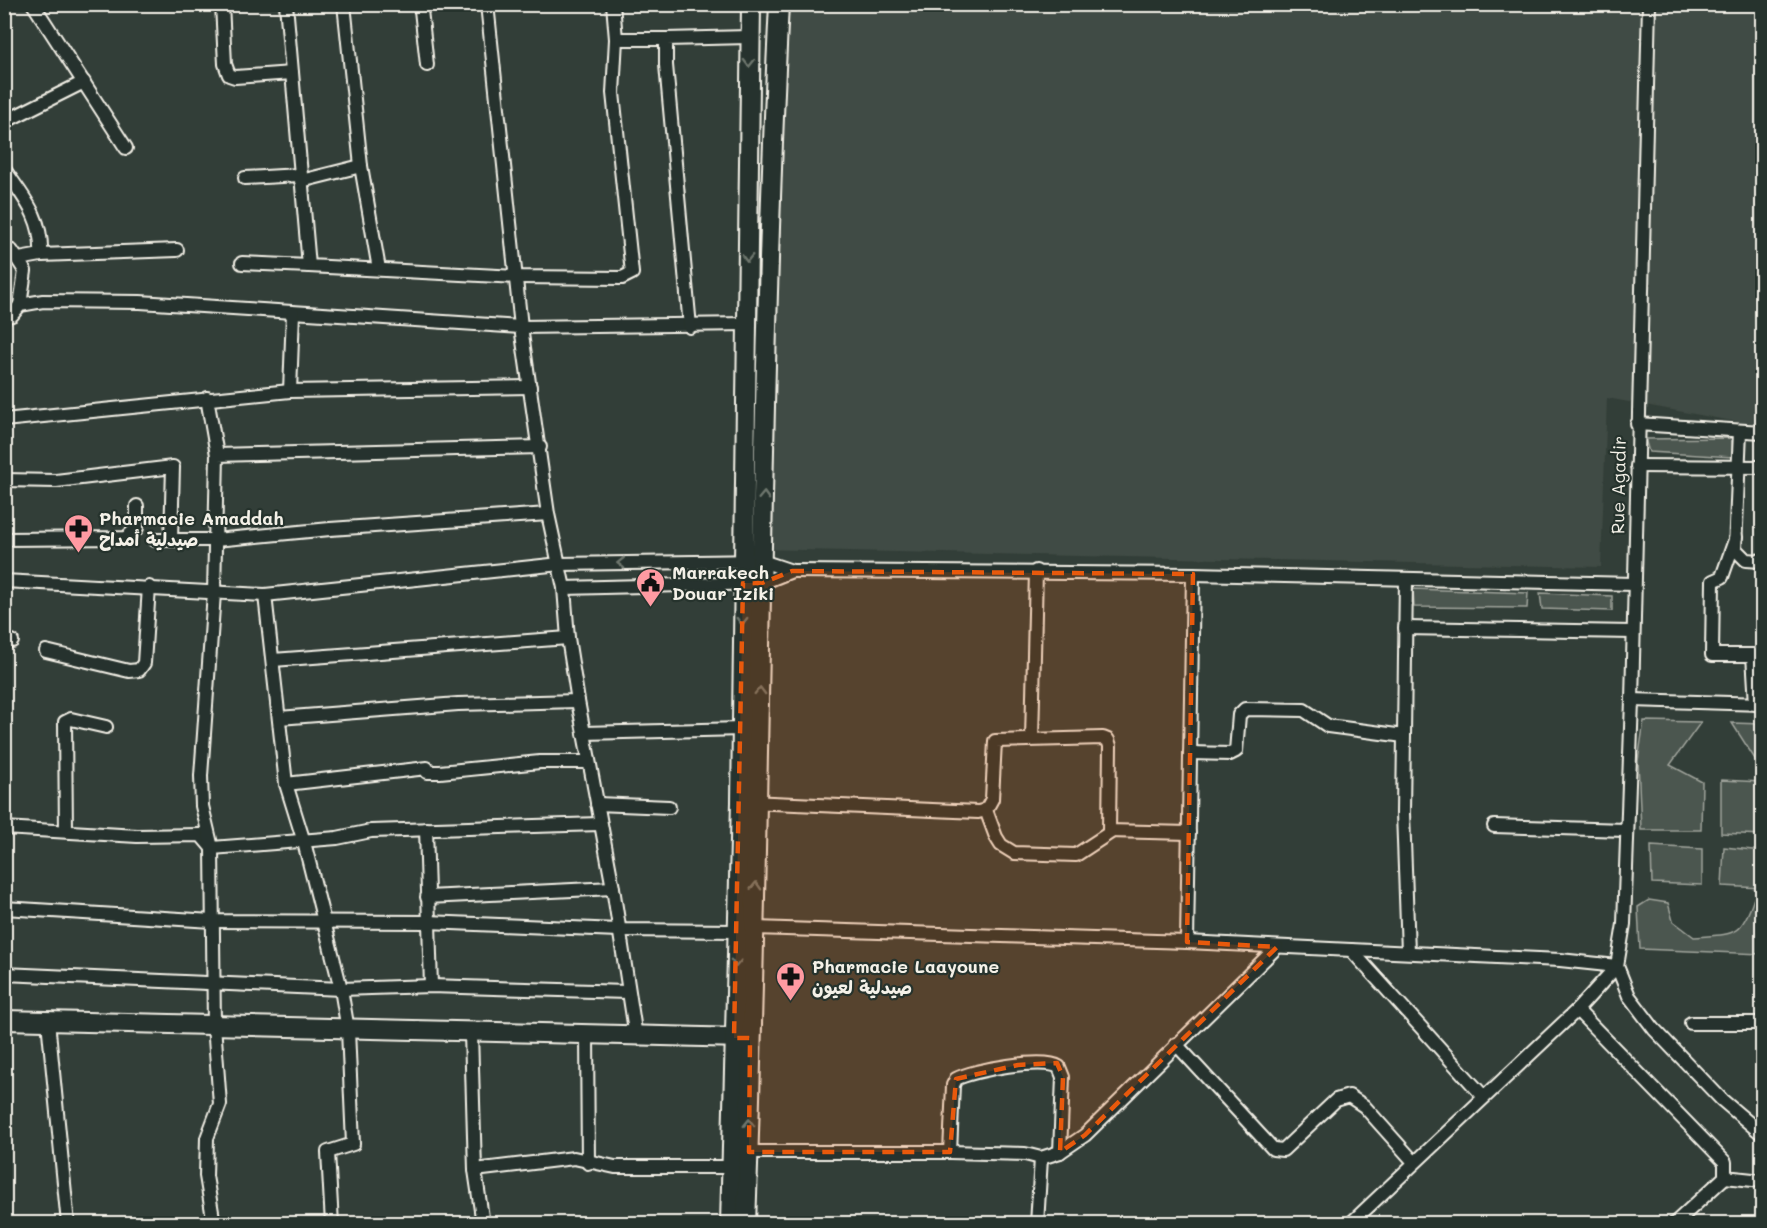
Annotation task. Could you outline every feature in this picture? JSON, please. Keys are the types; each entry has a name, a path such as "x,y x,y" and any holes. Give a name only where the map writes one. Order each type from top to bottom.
{"street":[{"path":"33,4 126,148"},
{"path":"222,4 225,63 229,75 235,77 292,73"},
{"path":"286,4 309,266"},
{"path":"344,4 361,166 379,269"},
{"path":"427,65 421,10 425,6 435,4"},
{"path":"487,4 518,277 521,327 548,514 564,588 568,638 578,701 613,888 627,992 636,1037"},
{"path":"242,263 518,277 622,278 632,273 613,93 616,39 613,4"},
{"path":"730,1224 738,1157 745,929 741,802 742,561 748,324 751,4"},
{"path":"745,929 759,803 769,206 779,4"},
{"name":"Rue Agadir","path":"1617,966 1624,924 1632,700 1648,4"},
{"path":"616,39 749,37"},
{"path":"666,39 666,65 690,327"},
{"path":"4,122 84,82"},
{"path":"245,178 300,178 361,166"},
{"path":"4,169 40,226 41,255"},
{"path":"4,248 19,259 25,271 20,305 12,315 4,317"},
{"path":"19,259 41,255 177,250"},
{"path":"20,305 31,301 140,302 521,327 690,327 748,324"},
{"path":"290,391 293,313"},
{"path":"4,420 290,391 530,387"},
{"path":"207,398 217,455 214,593 201,776 202,806 212,848 214,1025 220,1104 207,1138 206,1176 214,1224"},
{"path":"1638,424 1762,432"},
{"path":"1740,431 1735,549 1741,557 1762,561"},
{"path":"217,455 540,447"},
{"path":"1636,466 1762,467"},
{"path":"4,480 56,481 172,467 171,540"},
{"path":"4,539 126,538 137,528 137,506"},
{"path":"155,540 215,540 330,529 548,514"},
{"path":"1632,700 1759,704 1753,656 1712,655 1713,581 1722,578 1736,537"},
{"path":"4,582 150,587 265,595 560,564 762,561 792,571 1036,571 1634,584"},
{"path":"564,588 762,583 792,571"},
{"path":"1032,739 1036,571"},
{"path":"1187,942 1193,574"},
{"path":"1406,579 1403,813 1408,952"},
{"path":"46,651 129,671 139,670 144,663 150,587"},
{"path":"265,595 286,784 304,842 324,921 348,1030 353,1144 328,1152 332,1224"},
{"path":"1405,628 1633,632"},
{"path":"273,660 568,638"},
{"path":"279,718 458,704 578,701"},
{"path":"1190,753 1230,754 1236,751 1239,715 1245,709 1304,710 1328,726 1404,736"},
{"path":"66,831 65,723 71,719 106,728"},
{"path":"584,733 742,729"},
{"path":"741,802 978,812 986,810 992,799 995,741 1108,740 1108,828 1112,832"},
{"path":"286,784 427,768 427,772 440,772 540,762 588,762"},
{"path":"597,804 669,807"},
{"path":"986,810 996,837 1005,849 1014,853 1076,855 1112,832 1189,833"},
{"path":"212,848 304,842 371,831 600,824"},
{"path":"1494,826 1626,830"},
{"path":"4,828 137,836 201,835 212,848"},
{"path":"426,829 431,986"},
{"path":"427,897 613,888"},
{"path":"4,908 212,921 428,922 618,930 745,929 1187,942 1560,960 1617,966"},
{"path":"476,1170 574,1158 615,1167 738,1157 950,1152 1025,1154 1041,1158 1060,1152 1085,1135 1277,947"},
{"path":"1350,950 1485,1097"},
{"path":"1350,1224 1577,1010 1617,966"},
{"path":"1617,966 1629,996 1654,1029 1722,1100 1762,1134"},
{"path":"4,974 341,990 431,986 627,992"},
{"path":"1577,1010 1725,1162 1725,1177"},
{"path":"4,1020 742,1038"},
{"path":"48,1021 68,1224"},
{"path":"1691,1023 1762,1023"},
{"path":"471,1033 476,1170 483,1224"},
{"path":"587,1035 588,1162"},
{"path":"1176,1044 1273,1149 1283,1150 1336,1100 1349,1096 1364,1106 1414,1162"},
{"path":"950,1152 953,1085 956,1079 1018,1065 1052,1063 1059,1067 1063,1077 1060,1152"},
{"path":"738,1157 746,1224"},
{"path":"1036,1224 1041,1158"},
{"path":"1674,1224 1725,1177 1762,1180"}],"highlighted area":[{"path":"792,571 1193,574 1187,942 1277,947 1085,1135 1060,1152 1063,1077 1057,1063 1018,1065 956,1079 950,1152 749,1152 750,1038 734,1038 743,583 762,583"}],"shaded area":[{"path":"773,5 1762,5 1762,424 1743,423 1607,398 1601,567 754,549"},
{"path":"1732,438 1733,457 1649,452 1645,439"},
{"path":"1413,589 1528,593 1527,608 1414,607"},
{"path":"1540,593 1612,596 1612,611 1542,609"},
{"path":"1644,721 1701,722 1670,765 1702,782 1701,830 1641,830 1638,761"},
{"path":"1732,723 1762,724 1762,770"},
{"path":"1721,780 1762,782 1762,835 1721,833"},
{"path":"1651,846 1702,849 1702,885 1652,883"},
{"path":"1724,847 1762,851 1762,888 1722,886"},
{"path":"1754,898 1762,898 1762,954 1640,949 1638,907 1649,900 1668,903 1673,921 1694,937 1727,934 1734,931 1745,921"}],"place":[{"name":"Pharmacie Amaddah صيدلية أمداح","path":"78,554"},
{"name":"Marrakech Douar Iziki","path":"651,608"},
{"name":"Pharmacie Laayoune صيدلية لعيون","path":"791,1002"}]}
